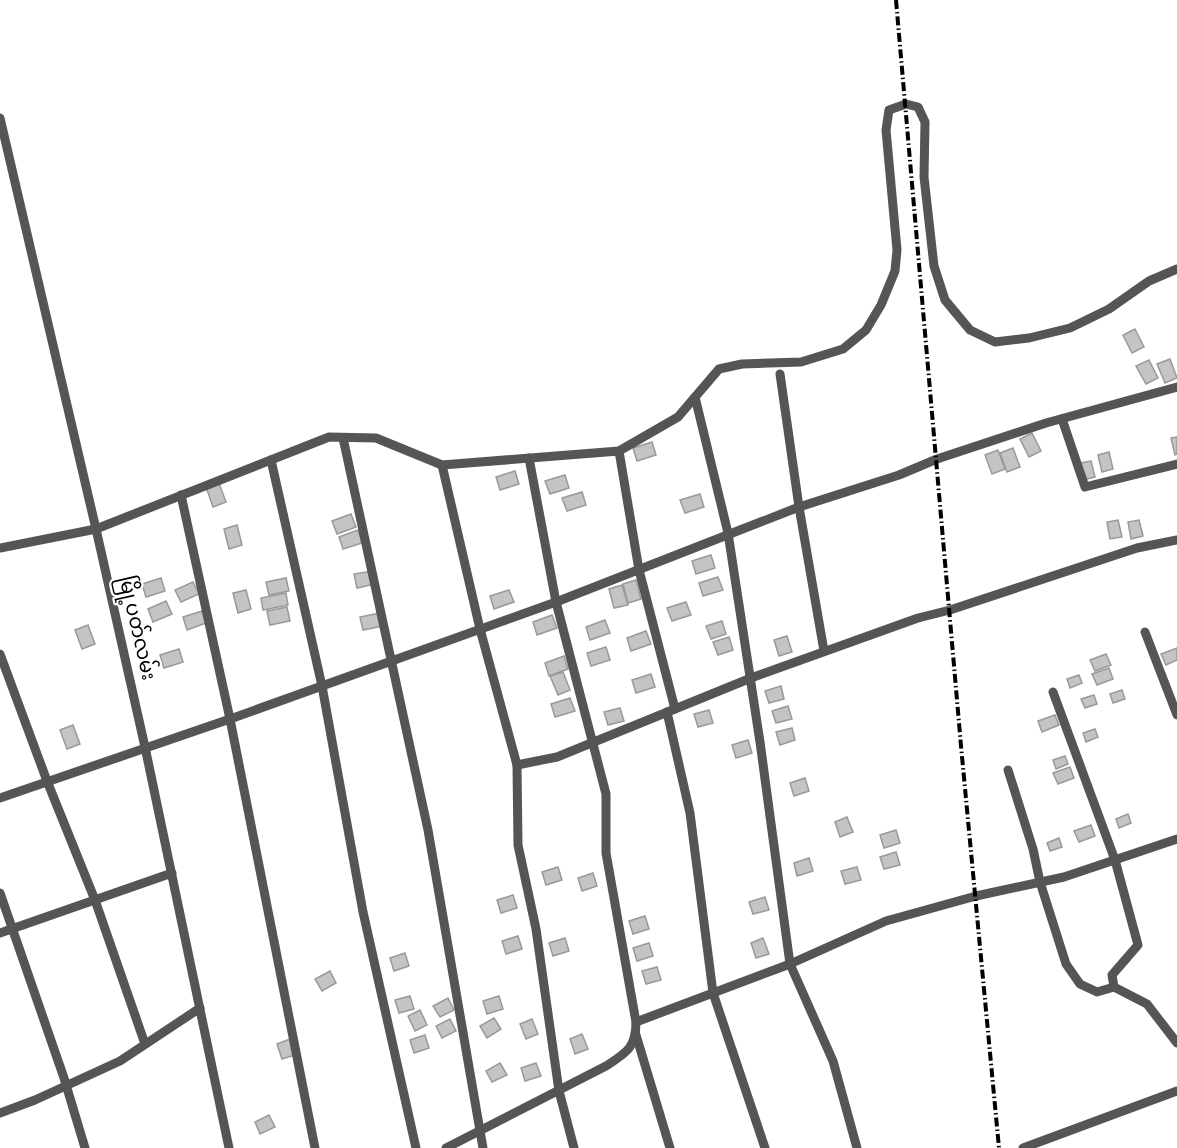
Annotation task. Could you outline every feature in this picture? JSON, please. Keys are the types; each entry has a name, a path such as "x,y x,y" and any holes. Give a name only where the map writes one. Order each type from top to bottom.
{"street":[{"path":"0,548 96,529 329,437 376,438 442,465 619,451 678,417 719,369 742,364 801,362 843,349 866,330 881,304 895,271 897,250 886,130 889,110 906,104 918,107 925,122 924,177 934,266 945,300 970,330 995,342 1029,339 1070,328 1110,309 1149,281 1177,269"},
{"name":"မြို့ပတ်လမ်း","path":"0,118 145,747 229,1148"},
{"path":"780,374 799,507 824,651"},
{"path":"0,798 230,719 556,602 799,507 1062,419 1177,387"},
{"path":"695,397 728,533 751,678 790,964 833,1061 857,1148"},
{"path":"1062,419 1085,487 1177,464"},
{"path":"343,438 428,830 483,1148"},
{"path":"619,451 639,570 671,711 690,813 713,993 765,1148"},
{"path":"529,458 556,602 606,794 606,853 636,1022 636,1035 670,1148"},
{"path":"271,460 322,686 363,912 416,1148"},
{"path":"442,465 480,629 517,765 518,845 536,929 559,1091 574,1148"},
{"path":"181,495 230,719 315,1148"},
{"path":"517,765 557,757 751,678 824,651 1137,548 1177,540"},
{"path":"1145,632 1177,715"},
{"path":"0,654 47,781 95,900 145,1044"},
{"path":"1053,692 1115,860 1138,945 1112,975 1114,987"},
{"path":"1008,770 1066,964 1080,984 1097,992 1114,987 1147,1004 1177,1043"},
{"path":"636,1022 790,964 886,921 976,896 1064,877 1177,839"},
{"path":"0,933 172,873"},
{"path":"0,893 66,1085 85,1148"},
{"path":"0,1113 35,1100 120,1060 200,1008"},
{"path":"446,1148 606,1066 623,1055 633,1044 636,1035"},
{"path":"1023,1148 1177,1091"}],"building":[{"path":"1135,329 1144,347 1132,353 1123,335"},
{"path":"1170,359 1177,378 1165,383 1157,364"},
{"path":"1149,360 1158,378 1146,384 1136,366"},
{"path":"1032,433 1041,451 1029,457 1020,439"},
{"path":"1177,437 1177,454 1175,455 1171,438"},
{"path":"652,442 656,455 637,461 633,448"},
{"path":"1013,448 1020,467 1007,472 1000,453"},
{"path":"998,450 1005,469 992,474 985,455"},
{"path":"1109,452 1113,469 1102,472 1098,455"},
{"path":"1091,461 1095,477 1083,480 1079,463"},
{"path":"515,471 519,484 500,490 496,477"},
{"path":"565,475 569,488 550,494 545,481"},
{"path":"219,483 226,502 213,507 206,487"},
{"path":"582,492 586,505 567,511 562,498"},
{"path":"700,494 704,507 685,513 680,500"},
{"path":"351,514 356,527 337,534 332,521"},
{"path":"1118,520 1122,537 1110,539 1107,522"},
{"path":"1139,520 1143,536 1131,539 1128,522"},
{"path":"237,525 242,545 229,549 224,529"},
{"path":"358,530 362,543 343,549 339,537"},
{"path":"711,555 715,568 696,574 692,561"},
{"path":"372,571 375,584 357,588 354,574"},
{"path":"718,577 723,590 703,596 699,583"},
{"path":"161,578 165,591 146,597 142,584"},
{"path":"286,578 289,591 269,595 266,582"},
{"path":"636,580 641,599 628,603 623,584"},
{"path":"193,582 199,594 181,602 175,590"},
{"path":"622,585 628,605 614,608 609,589"},
{"path":"246,590 251,609 238,613 233,593"},
{"path":"509,590 514,602 494,609 490,596"},
{"path":"286,593 288,605 263,610 261,598"},
{"path":"166,601 172,614 153,622 148,609"},
{"path":"686,602 691,615 672,621 667,608"},
{"path":"287,607 290,621 270,625 267,611"},
{"path":"202,611 206,623 187,630 183,617"},
{"path":"380,613 383,626 363,630 360,617"},
{"path":"552,615 557,628 537,635 533,622"},
{"path":"605,620 610,633 590,640 586,627"},
{"path":"722,621 726,634 711,639 706,626"},
{"path":"88,625 95,644 82,649 75,630"},
{"path":"646,631 651,644 631,651 627,638"},
{"path":"787,636 792,652 779,656 774,640"},
{"path":"729,637 733,650 718,655 713,642"},
{"path":"606,647 610,660 591,666 587,653"},
{"path":"1177,648 1177,660 1166,665 1161,654"},
{"path":"179,649 183,662 164,668 160,655"},
{"path":"1106,654 1111,665 1095,671 1090,660"},
{"path":"564,656 568,669 549,676 545,663"},
{"path":"1109,668 1113,679 1097,685 1092,674"},
{"path":"563,672 570,690 558,695 550,676"},
{"path":"651,674 655,687 636,693 632,680"},
{"path":"1079,675 1082,683 1070,688 1067,679"},
{"path":"781,686 784,699 769,703 765,691"},
{"path":"1122,690 1125,699 1113,703 1110,694"},
{"path":"1094,695 1097,704 1085,708 1081,699"},
{"path":"570,698 575,711 555,717 551,704"},
{"path":"788,706 792,719 776,723 772,711"},
{"path":"620,708 624,721 608,725 604,712"},
{"path":"709,710 713,723 698,727 694,714"},
{"path":"1055,715 1059,725 1042,732 1038,721"},
{"path":"73,725 80,744 67,749 60,730"},
{"path":"792,728 795,740 780,745 776,732"},
{"path":"1095,729 1098,737 1086,742 1083,733"},
{"path":"748,740 752,753 736,758 732,745"},
{"path":"1065,756 1068,764 1056,769 1053,760"},
{"path":"1070,767 1074,778 1058,784 1053,773"},
{"path":"805,778 809,791 794,796 790,783"},
{"path":"1128,814 1131,823 1119,828 1116,819"},
{"path":"847,817 853,832 840,837 835,822"},
{"path":"1091,825 1095,836 1079,842 1074,831"},
{"path":"896,830 900,843 884,848 880,835"},
{"path":"1059,838 1062,847 1050,851 1047,843"},
{"path":"896,852 900,865 884,869 880,857"},
{"path":"809,858 813,871 797,876 794,863"},
{"path":"558,867 562,880 546,885 542,872"},
{"path":"857,867 861,880 845,884 841,871"},
{"path":"593,873 597,886 582,891 578,878"},
{"path":"513,895 517,908 501,913 497,900"},
{"path":"765,897 769,910 753,914 749,902"},
{"path":"645,916 649,929 633,934 629,921"},
{"path":"518,936 522,949 506,954 502,941"},
{"path":"565,938 569,951 553,956 549,943"},
{"path":"763,938 769,954 756,958 751,943"},
{"path":"649,943 653,956 637,961 633,948"},
{"path":"405,953 409,966 394,971 390,958"},
{"path":"657,967 661,980 646,984 642,971"},
{"path":"330,971 336,983 322,991 315,979"},
{"path":"410,996 414,1009 399,1013 395,1000"},
{"path":"499,996 503,1009 487,1014 483,1001"},
{"path":"448,998 454,1010 440,1017 433,1006"},
{"path":"420,1010 427,1025 415,1031 408,1016"},
{"path":"494,1018 501,1029 487,1038 480,1026"},
{"path":"450,1019 456,1031 442,1038 436,1026"},
{"path":"532,1019 538,1034 526,1039 520,1024"},
{"path":"582,1034 588,1049 575,1054 570,1039"},
{"path":"425,1035 429,1048 414,1053 410,1040"},
{"path":"290,1039 295,1055 282,1059 277,1044"},
{"path":"500,1063 507,1075 492,1082 486,1071"},
{"path":"536,1063 541,1076 525,1081 521,1068"},
{"path":"269,1115 275,1127 260,1134 255,1122"}],"railway":[{"path":"896,0 961,746 999,1148"}]}
